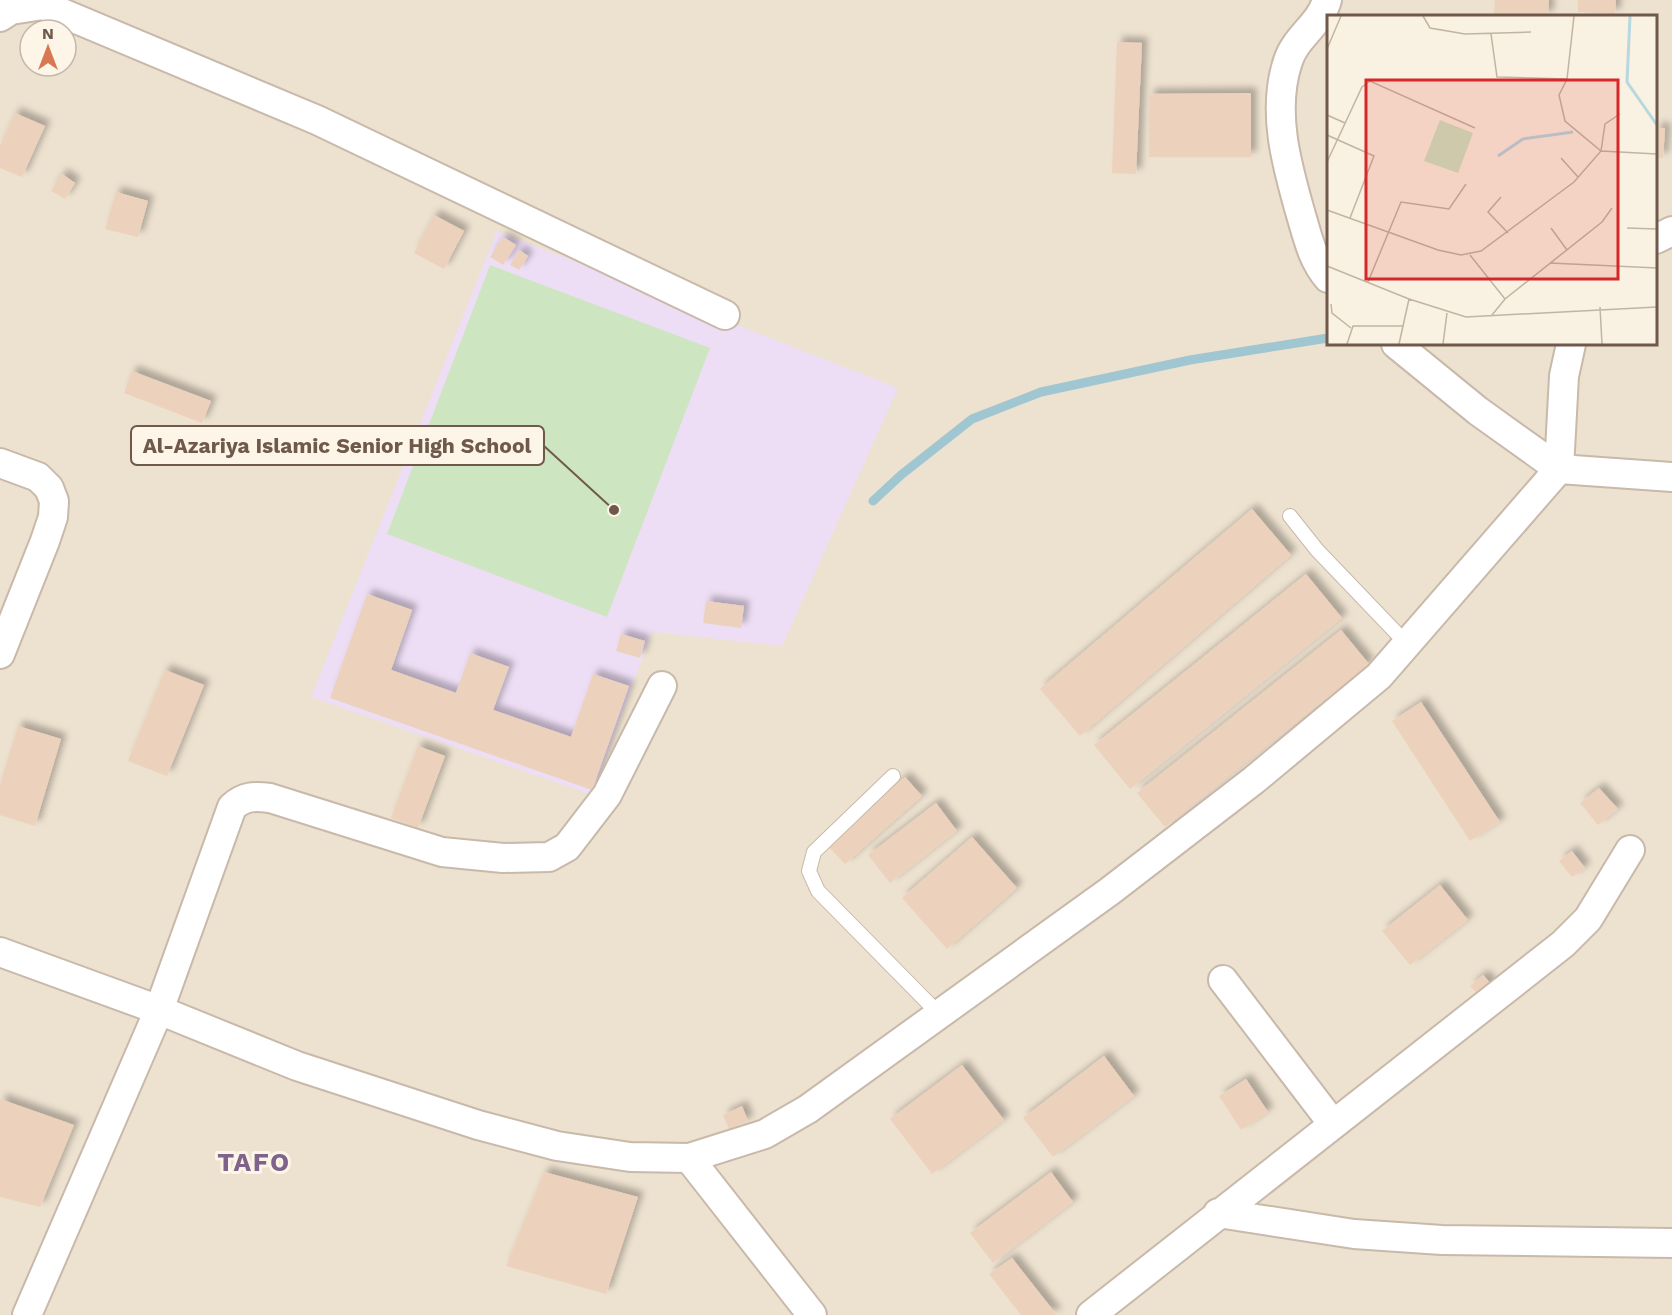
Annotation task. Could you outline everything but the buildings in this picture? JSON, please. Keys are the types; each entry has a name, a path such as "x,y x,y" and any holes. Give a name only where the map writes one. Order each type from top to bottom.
{"street":[{"path":"1327,0 1323,13 1294,44 1283,79 1281,99 1285,162 1308,244 1320,268 1327,276"},
{"path":"0,17 11,9 43,5 317,120 725,315"},
{"path":"1657,238 1672,231"},
{"path":"1397,345 1478,411 1559,469 1672,477"},
{"path":"0,952 159,1010 297,1066 478,1125 557,1146 630,1157 689,1158 765,1134 808,1109 1110,891 1254,780 1379,676 1559,469 1564,376 1571,345"},
{"path":"0,463 38,477 49,488 54,501 54,517 0,654"},
{"path":"27,1315 159,1010 232,807 241,800 255,796 270,798 442,852 502,858 549,857 572,841 607,795 662,686"},
{"path":"1090,1315 1563,944 1588,919 1630,850"},
{"path":"1223,980 1333,1124"},
{"path":"689,1158 812,1315"},
{"path":"1218,1213 1354,1234 1442,1240 1672,1243"}],"lane":[{"path":"1290,516 1317,550 1407,644"},
{"path":"893,776 814,852 809,871 818,891 939,1014"}],"shaded area":[{"path":"0,0 1672,0 1672,1315 0,1315"},
{"path":"497,231 898,388 782,646 652,632 592,795 311,697"}],"green space":[{"path":"490,265 710,348 607,617 387,534"}],"waterway":[{"path":"873,501 901,475 972,419 1041,392 1190,360 1327,338"}],"place":[{"name":"Al-Azariya Islamic Senior High School","path":"614,510"}],"district":[{"name":"TAFO","path":"254,1162"}]}
